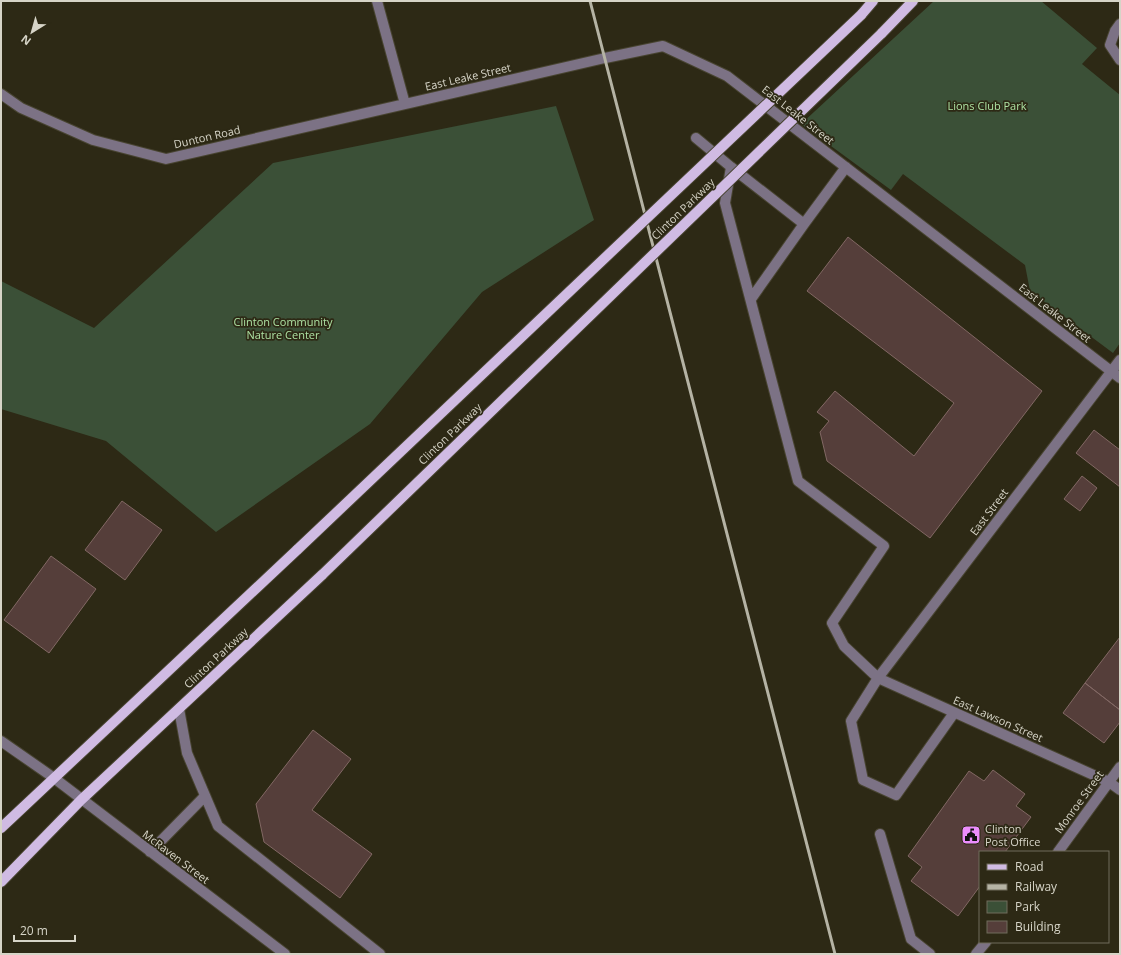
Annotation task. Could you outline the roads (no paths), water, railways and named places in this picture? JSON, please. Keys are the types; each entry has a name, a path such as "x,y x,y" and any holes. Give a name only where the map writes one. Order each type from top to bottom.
{"main road":[{"name":"Clinton Parkway","path":"1,828 861,15 873,1"},
{"name":"Clinton Parkway","path":"1,882 81,800 322,574 881,34 913,1"}],"street":[{"path":"377,1 404,104"},
{"path":"1120,24 1115,31 1110,45 1120,60"},
{"name":"East Leake Street","path":"404,104 663,46 727,76 1120,378"},
{"name":"Dunton Road","path":"1,94 21,108 93,140 166,159 404,104"},
{"path":"696,138 804,224"},
{"path":"731,167 725,203 751,299"},
{"path":"751,299 846,167"},
{"name":"East Lawson Street","path":"751,299 798,481 884,546 832,622 844,646 878,678 1109,782 1120,790"},
{"name":"East Street","path":"954,713 896,795 863,780 851,721 878,678 1120,360"},
{"path":"178,709 186,753 218,826 380,954"},
{"name":"McRaven Street","path":"1,742 54,778 285,954"},
{"name":"Monroe Street","path":"1059,851 1120,767"},
{"path":"150,852 205,796"},
{"path":"880,834 911,939 930,954"},
{"path":"976,954 985,943"}],"railway":[{"path":"590,1 835,954"}],"place":[{"name":"Clinton Post Office","path":"971,835"}],"park label":[{"name":"Lions Club Park","path":"987,106"},
{"name":"Clinton Community Nature Center","path":"283,328"}]}
